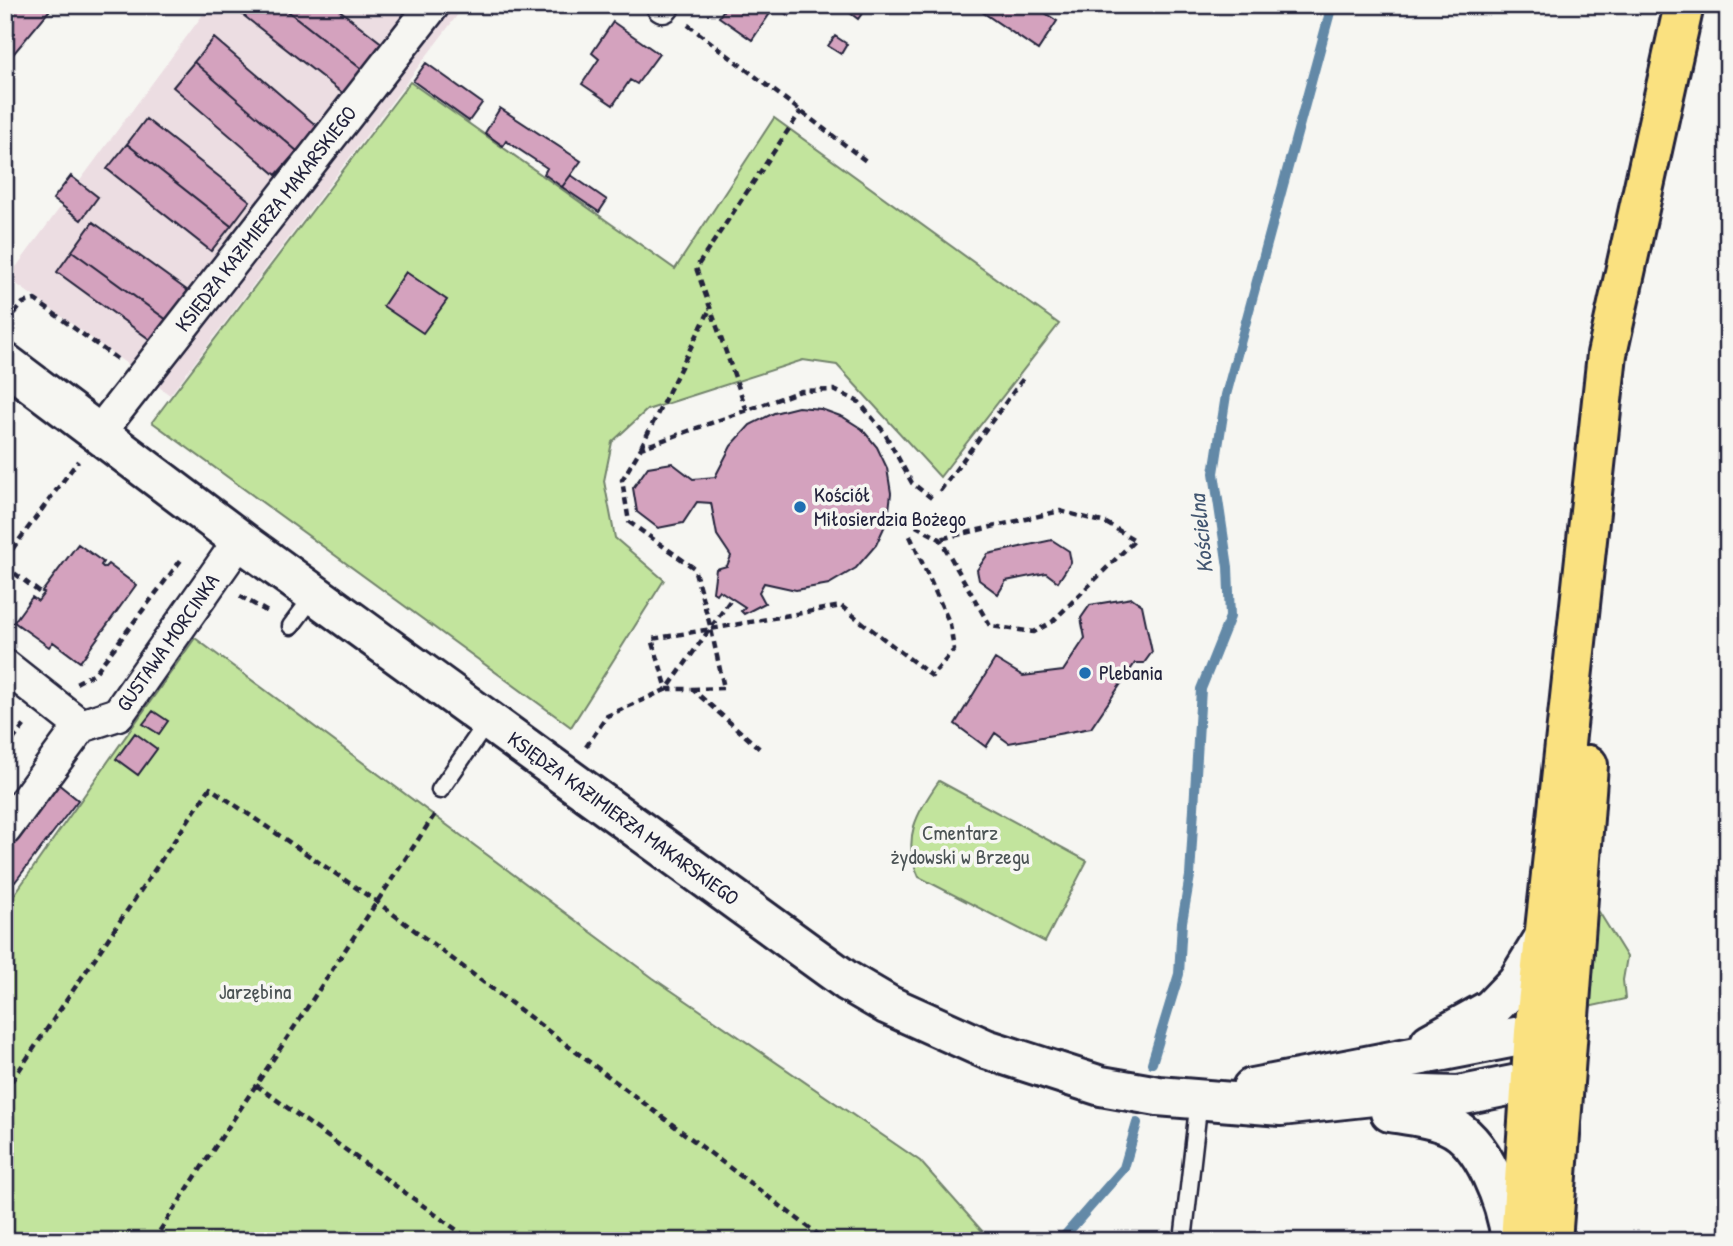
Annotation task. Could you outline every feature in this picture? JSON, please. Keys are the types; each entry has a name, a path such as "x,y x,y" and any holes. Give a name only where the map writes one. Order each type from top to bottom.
{"main road":[{"path":"1551,1030 1544,938 1607,354 1684,5"},
{"path":"1552,1241 1548,1078 1551,1030 1595,667 1644,192"},
{"path":"1520,1241 1548,1078"}],"street":[{"name":"KSIĘDZA KAZIMIERZA MAKARSKIEGO","path":"98,434 433,5"},
{"name":"KSIĘDZA KAZIMIERZA MAKARSKIEGO","path":"5,363 240,540 488,721 847,981 888,1005 986,1049 1035,1067 1123,1091 1281,1106 1391,1094 1458,1096 1548,1078"},
{"name":"GUSTAWA MORCINKA","path":"81,726 118,714 240,540"},
{"path":"5,666 81,726 5,829"},
{"name":"KSIĘDZA KAZIMIERZA MAKARSKIEGO","path":"1409,1055 1492,1009 1517,982 1544,938"},
{"name":"KSIĘDZA KAZIMIERZA MAKARSKIEGO","path":"1199,1099 1409,1055 1551,1030"},
{"name":"KSIĘDZA KAZIMIERZA MAKARSKIEGO","path":"1325,1103 1419,1116 1451,1126 1474,1147 1498,1187 1511,1241"}],"lane":[{"path":"291,626 315,594"},
{"path":"440,799 488,721"},
{"path":"1182,1241 1199,1099"}],"path":[{"path":"663,6 866,161"},
{"path":"747,411 696,268 801,111"},
{"path":"7,323 23,303 35,300 142,376"},
{"path":"585,747 607,716 667,689 724,688 694,568 629,522 622,480 641,448 710,309"},
{"path":"940,491 1023,379"},
{"path":"641,448 801,391 834,390 859,402 884,432 912,483 934,500"},
{"path":"5,559 70,472"},
{"path":"916,526 940,539 990,626 1034,632 1052,622 1135,540 1107,523 1060,511 940,539"},
{"path":"667,689 652,639 841,606 932,676 954,650 950,624 909,536"},
{"path":"5,750 45,698 95,673 181,560"},
{"path":"5,566 43,595"},
{"path":"212,579 291,626"},
{"path":"667,689 732,598"},
{"path":"692,689 760,749"},
{"path":"5,1091 210,788 377,902 827,1241"},
{"path":"153,1241 377,902 440,799"},
{"path":"256,1085 472,1241"}],"shaded area":[{"path":"210,5 465,5 170,395 8,278"}],"green space":[{"path":"410,82 675,269 774,118 1059,324 940,477 837,365 803,360 647,410 612,442 604,481 615,538 664,580 571,727 152,422"},
{"name":"Jarzębina","path":"195,638 653,978 920,1161 991,1241 5,1241 5,890 14,895"},
{"name":"Cmentarz żydowski w Brzegu","path":"939,781 1087,861 1045,942 919,877 911,850 914,826"},
{"path":"1596,907 1627,957 1623,980 1625,999 1588,1007"}],"building":[{"path":"5,5 54,5 5,64"},
{"path":"237,5 280,5 364,71 345,95 234,8"},
{"path":"280,5 333,5 384,45 364,71"},
{"path":"727,5 775,6 752,40 719,17"},
{"path":"774,5 797,5 789,16"},
{"path":"848,5 868,5 858,19 845,9"},
{"path":"972,5 1033,5 1057,21 1038,50"},
{"path":"613,22 659,54 637,84 630,80 613,105 582,84 599,59 592,53"},
{"path":"835,36 847,44 841,54 828,46"},
{"path":"214,38 318,127 297,151 194,62"},
{"path":"194,62 297,151 276,175 173,87"},
{"path":"426,63 482,103 469,121 413,81"},
{"path":"500,108 581,161 562,187 544,174 547,168 506,141 503,146 485,133"},
{"path":"146,119 250,201 231,226 127,144"},
{"path":"127,144 231,226 211,251 107,169"},
{"path":"571,175 607,200 599,212 562,187"},
{"path":"71,176 98,197 81,220 53,199"},
{"path":"93,222 188,291 167,320 72,251"},
{"path":"72,251 167,320 152,341 57,272"},
{"path":"406,272 447,300 423,333 383,306"},
{"name":"Kościół Miłosierdzia Bożego","path":"798,407 821,409 843,417 862,429 877,447 887,468 891,493 888,519 876,545 856,568 829,584 796,590 764,583 759,592 765,603 744,614 741,611 745,607 719,590 716,594 713,592 716,569 727,566 731,556 717,535 711,503 697,502 683,523 658,528 637,512 633,488 648,467 672,463 693,479 715,477 731,446 750,425 774,413"},
{"path":"1052,540 1069,551 1071,562 1058,582 1046,573 1006,581 998,594 979,580 977,570 988,554"},
{"path":"78,544 103,562 101,565 104,568 108,564 136,585 80,662 53,642 49,647 14,622 32,597 38,601"},
{"name":"Plebania","path":"1132,598 1142,605 1152,652 1144,663 1135,663 1091,728 1009,743 995,733 986,747 955,724 995,659 1023,676 1063,671 1085,638 1081,618 1090,605"},
{"path":"153,711 168,721 159,734 143,724"},
{"path":"135,733 157,749 138,775 116,759"},
{"path":"57,783 78,800 15,882 5,875 5,849"}],"waterway":[{"name":"Kościelna","path":"1152,1063 1179,974 1182,922 1190,876 1201,689 1230,617 1228,567 1214,473 1226,395 1332,5"},
{"name":"Kościelna","path":"1060,1241 1124,1168 1137,1123"}],"place":[{"name":"Kościół Miłosierdzia Bożego","path":"800,507"},
{"name":"Plebania","path":"1085,673"}]}
